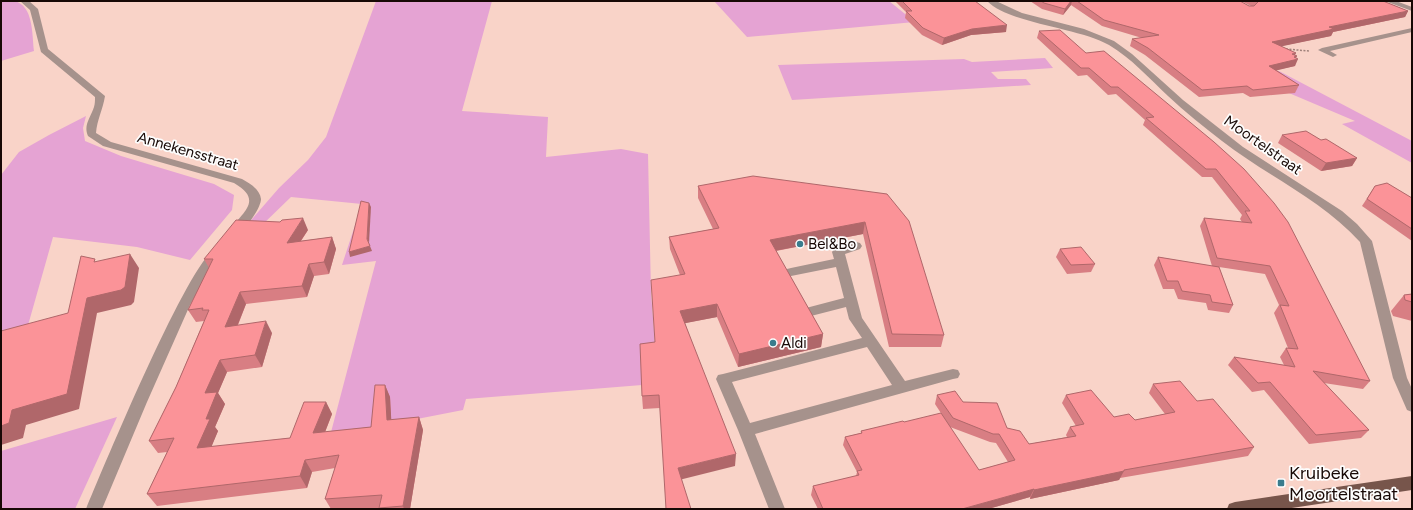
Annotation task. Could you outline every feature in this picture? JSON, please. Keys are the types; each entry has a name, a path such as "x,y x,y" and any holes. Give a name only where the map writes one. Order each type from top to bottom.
{"main road":[{"path":"1235,509 1412,483"}],"street":[{"name":"Annekensstraat","path":"24,1 34,9 44,50 100,96 100,107 92,121 91,134 107,144 238,181 247,185 255,193 256,203 250,213 205,266 192,288 139,401 94,509"},
{"name":"Moortelstraat","path":"991,1 1017,14 1085,33 1110,42 1130,56 1179,101 1241,150 1337,213 1355,227 1366,241 1400,378 1412,406"},
{"path":"1389,1 1412,9"},
{"path":"1318,51 1412,30"},
{"path":"1318,51 1333,55"},
{"path":"856,246 838,252 856,319 902,388"},
{"path":"791,272 841,262"},
{"path":"811,311 852,302"},
{"path":"777,509 746,430 723,379 871,341"},
{"path":"746,430 953,374"}],"path":[{"path":"1285,49 1318,51"}],"shaded area":[{"path":"1,1 14,1 21,4 25,8 31,22 34,51 1,61"},
{"path":"376,1 492,1 462,111 548,117 546,157 621,149 648,154 651,293 656,355 642,385 466,399 463,410 330,436 376,261 342,265 362,204 291,197 259,228 246,226 279,188 308,160 326,137"},
{"path":"714,1 889,1 915,22 747,37"},
{"path":"1045,58 1053,68 991,72 998,79 1026,79 1031,85 792,100 778,65 964,59 972,62"},
{"path":"1279,71 1412,141 1412,163 1342,124 1355,121 1249,76"},
{"path":"86,116 83,128 85,141 121,156 214,184 234,195 232,210 190,260 137,247 53,237 23,343 1,348 1,175 19,152"},
{"path":"117,417 75,509 1,509 1,451"}],"building":[{"path":"902,1 975,1 1007,25 972,29 944,38 923,28 906,11 912,11"},
{"path":"1041,1 1071,1 1065,9"},
{"path":"1077,1 1240,1 1249,6 1254,6 1258,2 1256,1 1383,1 1408,11 1329,27 1334,29 1272,42 1296,53 1292,54 1297,56 1294,57 1298,59 1269,66 1299,85 1253,90 1247,86 1202,90 1148,48 1132,39 1159,35 1104,20"},
{"path":"1060,30 1086,53 1104,51 1214,142 1244,169 1274,203 1288,222 1370,381 1313,371 1369,430 1316,435 1270,382 1258,383 1234,357 1295,367 1286,348 1298,349 1280,305 1289,306 1270,266 1217,258 1204,218 1252,223 1245,211 1250,211 1216,169 1206,169 1146,118 1154,117 1118,87 1111,87 1089,68 1081,68 1039,31"},
{"path":"1306,131 1321,140 1326,139 1357,158 1326,163 1282,135"},
{"path":"753,176 887,194 909,221 944,335 892,334 865,222 770,240 823,334 739,354 717,304 680,311 736,454 678,468 691,509 666,509 659,395 642,396 640,344 655,342 651,280 685,274 669,237 719,228 698,186"},
{"path":"1387,183 1412,198 1412,229 1367,199 1375,186"},
{"path":"361,201 369,203 367,239 370,246 349,252"},
{"path":"303,218 287,243 332,237 324,262 309,264 302,286 240,292 225,327 266,321 255,355 220,360 205,393 217,392 206,419 210,419 197,448 290,438 304,402 326,402 313,433 371,427 375,385 385,385 387,420 419,417 403,506 379,508 382,495 325,499 339,455 305,460 300,476 147,494 174,438 149,441 176,387 209,310 202,310 203,308 188,310 213,259 204,259 236,220 280,222 282,220"},
{"path":"1081,247 1095,264 1071,265 1060,249"},
{"path":"130,254 125,287 121,290 87,298 67,394 12,410 9,423 1,426 1,331 68,313 81,256 95,259 94,262"},
{"path":"1158,257 1219,267 1233,305 1212,302 1210,295 1182,291 1178,281 1167,281"},
{"path":"1412,294 1412,302 1405,300 1404,295"},
{"path":"1180,381 1197,401 1213,399 1254,447 1124,470 1034,489 962,509 823,509 813,486 859,475 857,471 862,470 845,437 862,433 861,431 941,413 979,470 1015,460 999,434 993,434 953,418 937,395 955,391 963,402 997,403 1007,428 1020,431 1029,444 1076,436 1070,427 1084,424 1066,395 1091,390 1114,417 1129,414 1135,420 1175,412 1153,384"}],"place":[{"name":"Bel&Bo","path":"800,244"},
{"name":"Aldi","path":"773,343"},
{"name":"Kruibeke Moortelstraat","path":"1281,483"}]}
